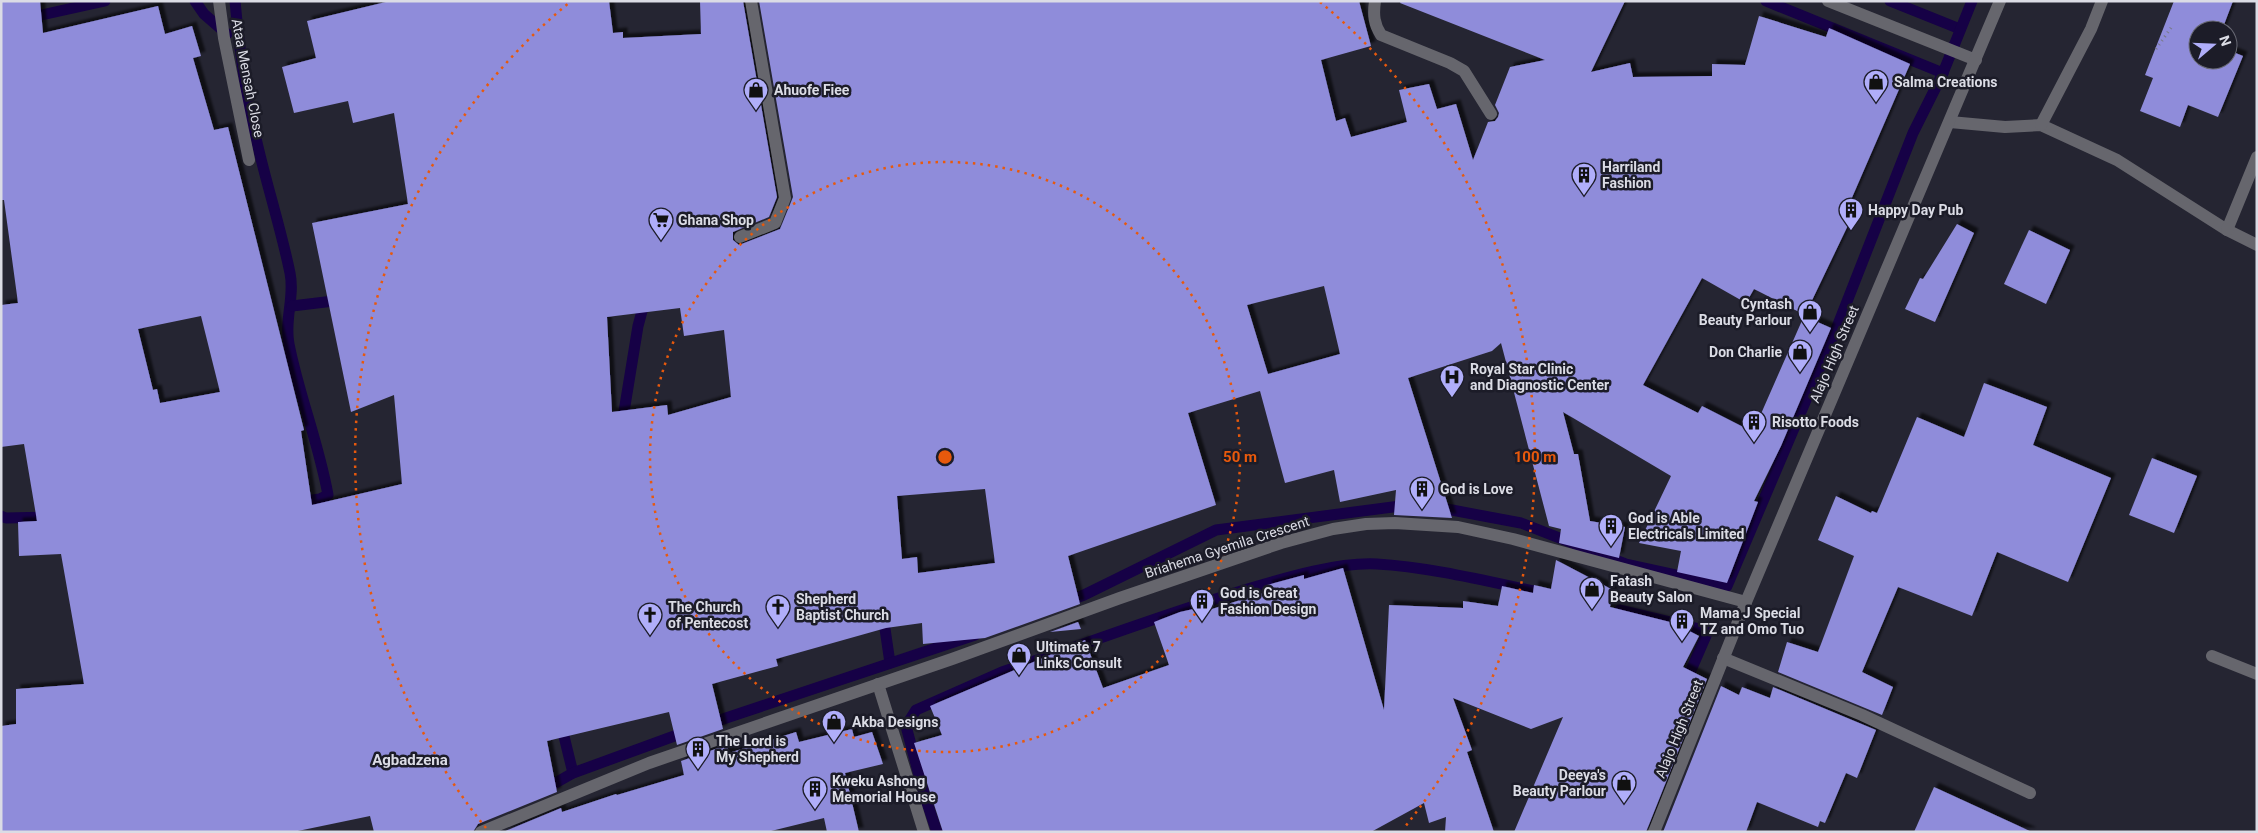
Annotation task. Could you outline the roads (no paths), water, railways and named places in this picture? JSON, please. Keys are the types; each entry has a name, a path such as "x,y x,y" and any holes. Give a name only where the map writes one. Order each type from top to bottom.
{"street":[{"name":"Ataa Mensah Close","path":"219,1 224,38 249,160"},
{"path":"740,237 774,223 785,198 750,1"},
{"path":"1375,1 1373,13 1376,26 1382,35 1450,63 1464,71 1491,114"},
{"path":"1828,1 1976,60"},
{"name":"Alajo High Street","path":"1654,832 1746,602 2000,1"},
{"path":"2041,125 2092,28 2102,1"},
{"path":"1950,122 2004,127 2041,125 2116,160 2227,230 2257,245"},
{"path":"2227,230 2257,156"},
{"name":"Briahema Gyemila Crescent","path":"481,832 649,763 1281,543 1333,529 1366,524 1458,527 1513,539 1746,602"},
{"path":"2212,656 2257,674"},
{"path":"1723,658 1862,715 2030,793"},
{"path":"878,684 924,832"}],"waterway":[{"path":"28,18 105,1"},
{"path":"195,1 204,14 227,34"},
{"path":"235,1 242,65 250,113 290,273 289,344 320,457 328,495 320,499 297,502"},
{"path":"1766,1 1943,73"},
{"path":"1890,1 1960,29"},
{"path":"1436,507 1521,523 1626,564 1727,586 1837,327 1913,133 1943,73 1972,1"},
{"path":"292,306 342,300"},
{"path":"622,424 638,326 645,300"},
{"path":"1065,602 1084,595 1216,530 1408,505"},
{"path":"1,516 6,518 52,517"},
{"path":"1072,648 1251,588 1314,571 1346,565 1377,564 1419,568 1548,594"},
{"path":"1620,610 1708,631 1685,684"},
{"path":"883,615 890,663"},
{"path":"708,724 975,635"},
{"path":"937,832 924,794 906,726 916,710 1002,672 1052,655"},
{"path":"561,724 573,773"},
{"path":"543,790 573,773 688,731"}],"place":[{"name":"Salma Creations","path":"1876,103"},
{"name":"Ahuofe Fiee","path":"756,111"},
{"name":"Harriland Fashion","path":"1584,196"},
{"name":"Happy Day Pub","path":"1851,231"},
{"name":"Ghana Shop","path":"661,241"},
{"name":"Cyntash Beauty Parlour","path":"1810,333"},
{"name":"Don Charlie","path":"1800,373"},
{"name":"Royal Star Clinic and Diagnostic Center","path":"1452,398"},
{"name":"Risotto Foods","path":"1754,443"},
{"name":"God is Love","path":"1422,510"},
{"name":"God is Able Electricals Limited","path":"1611,547"},
{"name":"Fatash Beauty Salon","path":"1592,610"},
{"name":"God is Great Fashion Design","path":"1202,622"},
{"name":"Shepherd Baptist Church","path":"778,628"},
{"name":"The Church of Pentecost","path":"650,636"},
{"name":"Mama J Special TZ and Omo Tuo","path":"1682,642"},
{"name":"Ultimate 7 Links Consult","path":"1019,676"},
{"name":"Akba Designs","path":"834,743"},
{"name":"The Lord is My Shepherd","path":"698,770"},
{"name":"Deeya's Beauty Parlour","path":"1624,804"},
{"name":"Kweku Ashong Memorial House","path":"815,810"}],"district":[{"name":"Agbadzena","path":"410,760"}]}
